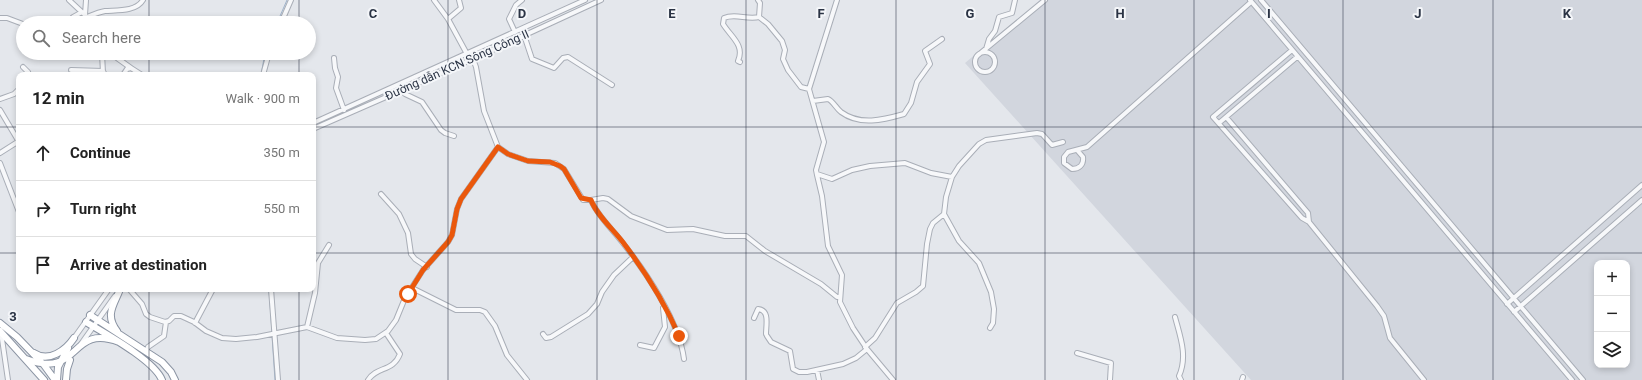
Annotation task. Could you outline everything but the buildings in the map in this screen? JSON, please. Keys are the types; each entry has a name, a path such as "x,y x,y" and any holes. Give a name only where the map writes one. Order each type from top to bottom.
{"highway":[{"path":"119,292 113,303 112,319 115,328 125,337"},
{"path":"90,315 146,351 166,366 175,380"},
{"path":"86,322 119,342 153,368 162,380"},
{"path":"0,323 36,354 46,356 58,354 64,350 74,338"},
{"path":"0,331 44,380"},
{"path":"17,337 56,380"},
{"path":"56,380 58,367 74,338"},
{"path":"26,359 36,365 58,367 67,364 85,343 91,340 106,338 119,342"},
{"path":"66,380 67,369 71,359"}],"street":[{"path":"69,0 84,15"},
{"path":"84,15 86,0"},
{"path":"78,16 132,8 139,5 143,0"},
{"path":"284,16 291,0"},
{"path":"434,0 448,18 467,54"},
{"path":"448,18 461,8 459,0"},
{"path":"515,32 509,19 516,5 522,0"},
{"name":"Đường dẫn KCN Sông Công II","path":"316,122 585,0"},
{"name":"Đường dẫn KCN Sông Công II","path":"316,128 473,59 601,0"},
{"path":"758,0 760,3 759,17"},
{"path":"837,0 809,89 824,142 816,170 822,196 828,246 842,275 840,302 866,348 893,380"},
{"path":"1016,0 1012,13 999,17 995,31 989,39 988,48 995,61 994,67 986,73 977,69 975,62 977,56 988,48 1045,0"},
{"path":"1261,0 1583,380"},
{"path":"1087,147 1083,157 1083,163 1078,168 1072,169 1066,166 1064,160 1065,154 1070,150 1077,150 1087,147 1251,1 1572,380"},
{"path":"740,62 738,61 740,56 740,48 724,24 724,18 734,16 750,18 759,17 768,24 782,41 785,50 783,59 788,70 801,87 809,89"},
{"path":"0,18 7,18 16,21"},
{"path":"524,35 532,59 554,68 563,58 568,57 612,85"},
{"path":"813,101 828,99 841,112 855,118 873,121 904,114 912,103 917,82 930,64 925,51 942,39"},
{"path":"1292,50 1213,117 1302,218 1309,222 1377,306 1384,316 1390,338 1424,380"},
{"path":"977,56 983,52 992,55"},
{"path":"1219,123 1297,57"},
{"path":"334,58 338,77 336,88 344,110"},
{"path":"473,59 476,67 484,111 498,147 508,154 528,161 550,162 560,166 568,174 581,198 591,200 603,198 608,199 631,216 667,230 693,228 714,234 746,236 765,251 821,284 837,297 840,297"},
{"path":"102,60 103,72"},
{"path":"120,60 137,72"},
{"path":"264,72 267,60"},
{"path":"23,67 28,72"},
{"path":"125,72 127,69 131,68"},
{"path":"71,70 87,72"},
{"path":"413,79 416,84"},
{"path":"401,90 404,94 422,102 441,130 454,136"},
{"path":"0,99 16,92"},
{"path":"0,110 16,137"},
{"path":"1226,117 1308,213 1309,222"},
{"path":"990,328 993,323 994,309 991,292 979,263 959,241 944,214 946,197 952,177 959,166 979,144 986,140 1037,133 1042,134 1052,145 1063,142"},
{"path":"0,153 16,144"},
{"path":"146,351 148,346 164,336 166,322 174,316 181,316 195,323 206,331 228,339 275,334 307,327 343,340 372,340 381,337 396,320 405,298 426,267 448,242 452,235 457,209 461,199 498,147"},
{"path":"1077,150 1083,157"},
{"path":"0,163 16,204"},
{"path":"817,174 832,179 852,170 870,166 905,163 931,173 952,177"},
{"path":"1507,304 1642,186"},
{"path":"381,194 399,214 408,233 411,254 426,267"},
{"path":"591,200 596,210 651,281 679,336 684,359"},
{"path":"1514,312 1642,200"},
{"path":"754,318 758,309 762,309 765,312 767,318 766,335 771,342 790,351 792,366 796,371 802,372 817,370 849,362 856,358 866,348 897,303 923,286 930,229 933,223 944,214"},
{"path":"307,327 316,293 318,263 329,245"},
{"path":"543,334 546,338 551,337 588,314 617,272 633,256"},
{"path":"412,288 456,310 480,310 485,312 495,326 507,355 527,380"},
{"path":"74,338 107,292"},
{"path":"71,359 118,292"},
{"path":"132,292 142,304 148,316 166,322"},
{"path":"195,323 211,292"},
{"path":"271,292 278,380"},
{"path":"640,345 654,348 660,338 666,324 663,304"},
{"path":"1175,317 1183,349 1182,366 1179,376 1181,380"},
{"path":"0,331 8,380"},
{"path":"368,380 376,372 390,366 400,354 386,333"},
{"path":"1077,353 1111,363 1110,380"},
{"path":"817,370 819,380"}],"shaded area":[{"path":"1040,0 1642,0 1642,380 1251,380 965,63"}],"waterway":[{"path":"280,16 287,0"},
{"path":"262,72 264,60"},
{"path":"269,292 272,332"},
{"path":"272,335 275,380"}],"route":[{"path":"408,294 423,270 448,242 452,235 457,209 463,195 474,183 498,147 508,154 528,161 555,163 564,169 581,198 583,200 591,200 596,210 625,245 651,281 679,336"}]}
